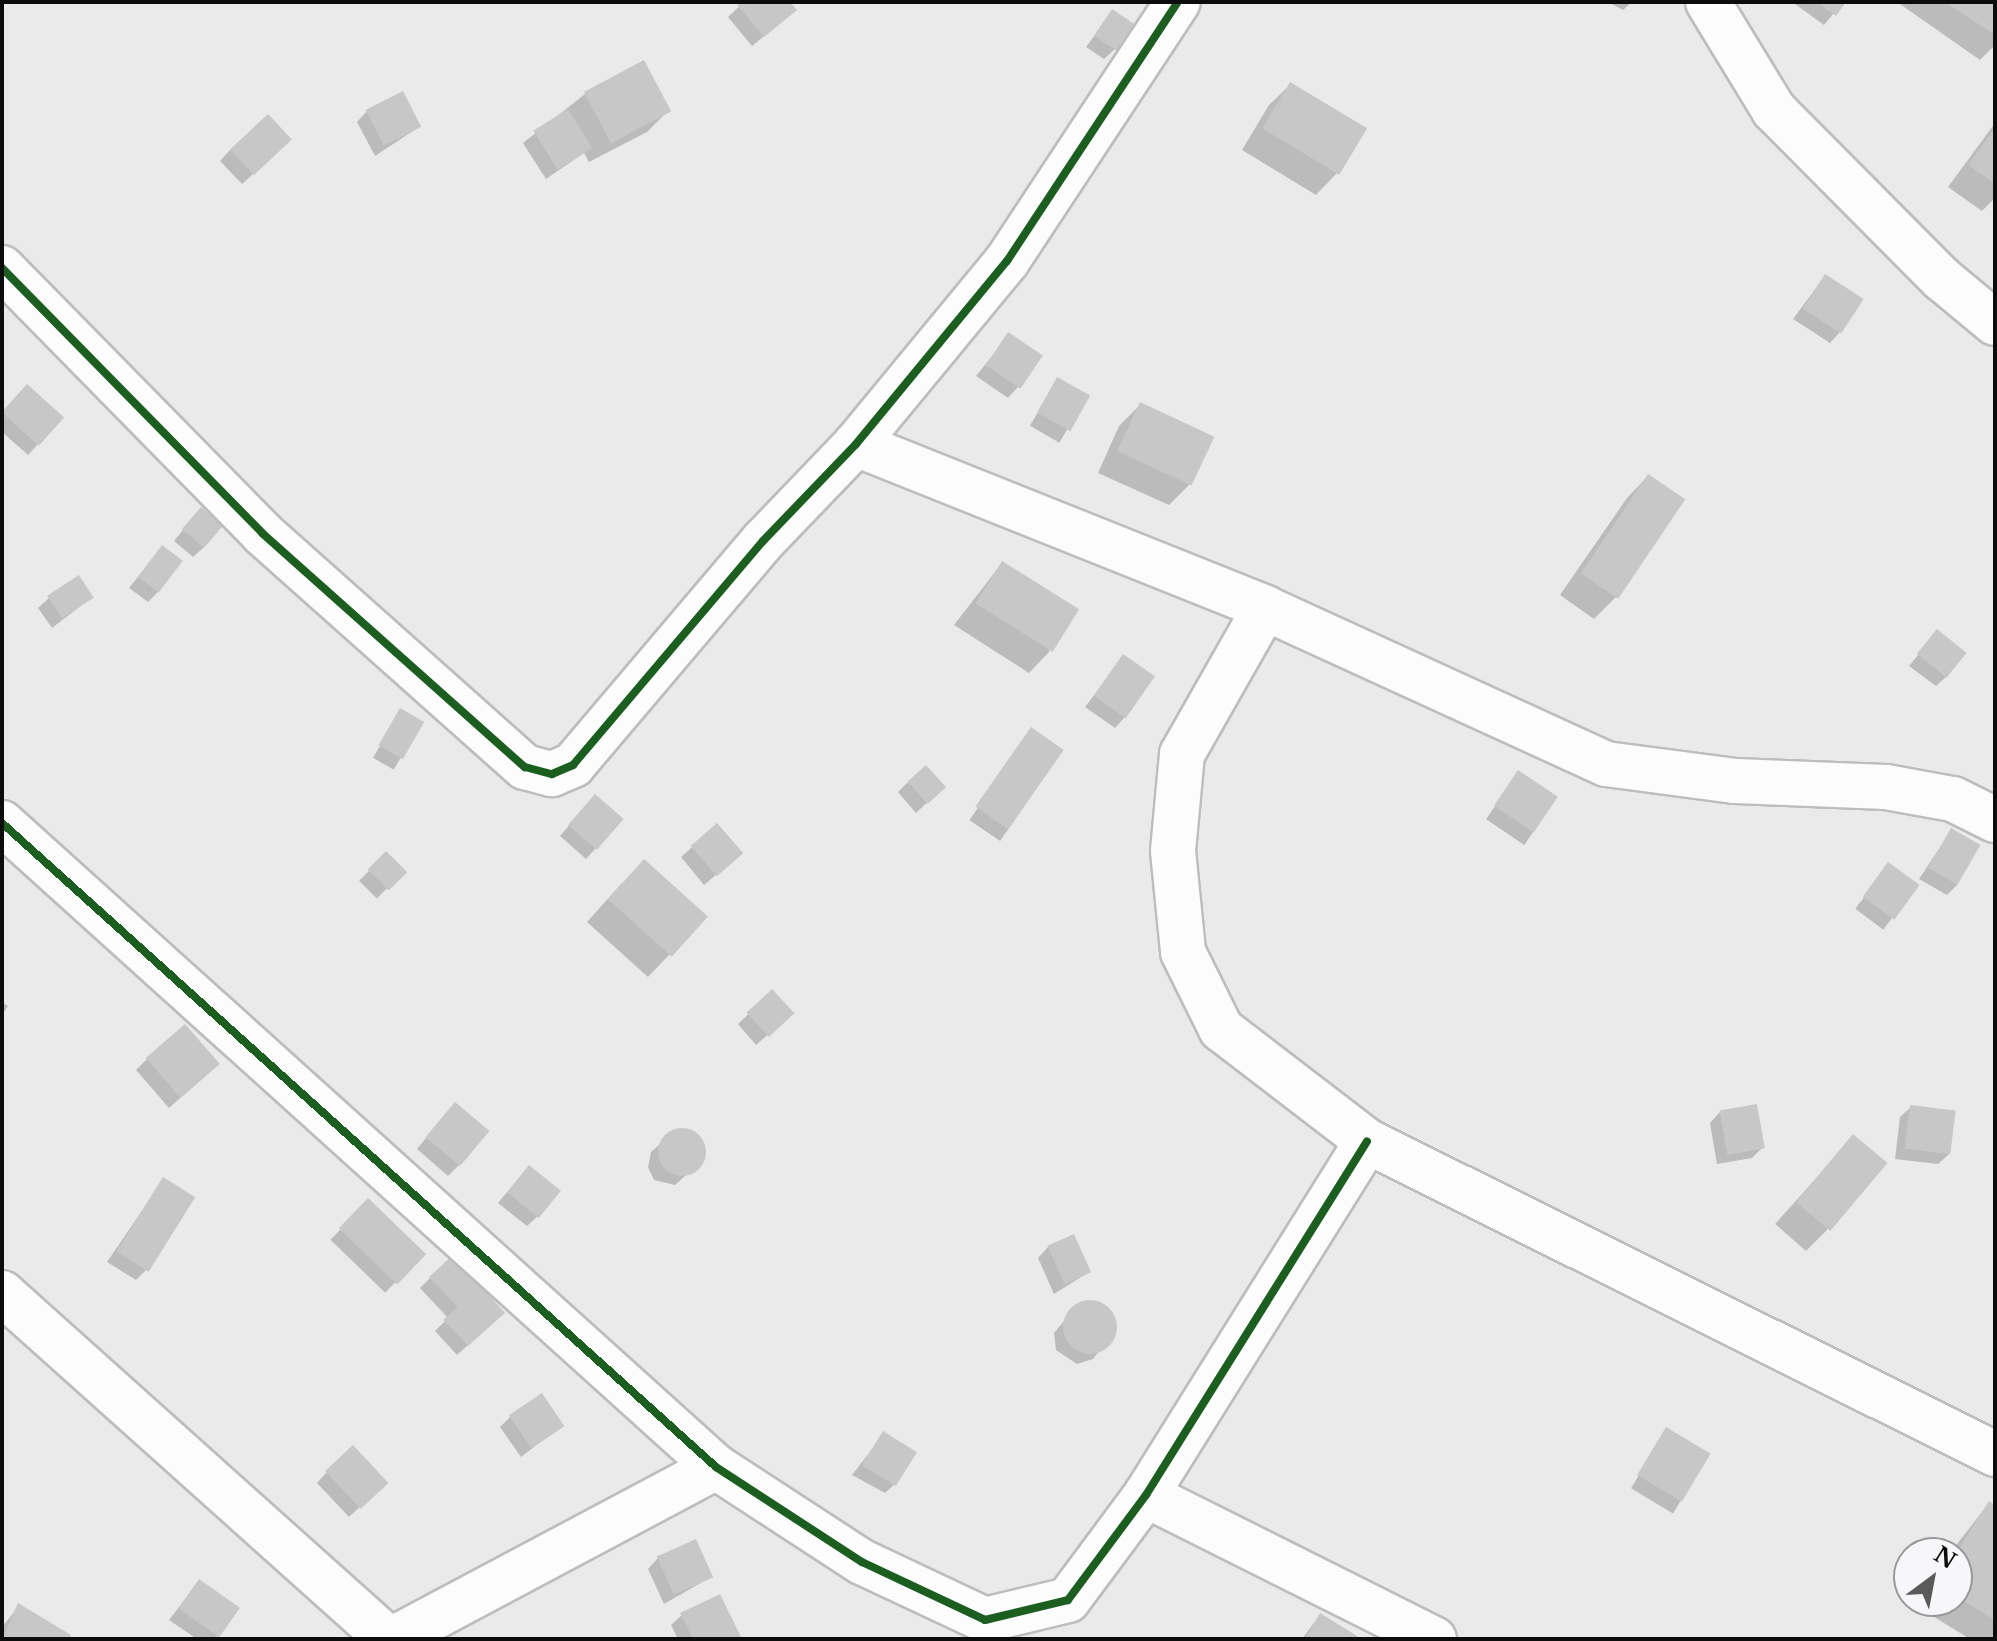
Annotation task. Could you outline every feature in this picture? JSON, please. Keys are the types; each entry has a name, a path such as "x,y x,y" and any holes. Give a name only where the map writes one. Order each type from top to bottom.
{"street":[{"path":"2,268 262,533 525,767 552,774 573,765 763,541 856,444 1007,261 1178,2"},
{"path":"1708,2 1774,110 1942,279 1995,323"},
{"path":"856,444 1265,608 1606,764 1736,781 1886,787 1953,799 1995,820"},
{"path":"1265,608 1182,754 1173,851 1183,952 1221,1029 1367,1141 1995,1454"},
{"path":"2,823 716,1467 862,1562 985,1620 1068,1600 1146,1495 1367,1141"},
{"path":"2,1293 390,1639 716,1467"},
{"path":"1146,1495 1434,1639"}],"building":[{"path":"741,2 790,2 797,10 764,37 737,5"},
{"path":"1817,2 1846,2 1836,16"},
{"path":"1945,2 1995,2 1995,35"},
{"path":"1112,9 1134,24 1116,51 1094,36"},
{"path":"644,60 671,111 611,143 584,92"},
{"path":"1290,82 1367,128 1339,175 1262,128"},
{"path":"403,91 421,127 384,146 366,110"},
{"path":"568,109 592,148 558,170 533,131"},
{"path":"268,114 292,140 254,175 230,149"},
{"path":"1995,128 1995,184 1968,165"},
{"path":"1825,274 1864,299 1841,333 1803,308"},
{"path":"1008,332 1043,355 1020,389 986,365"},
{"path":"1057,377 1090,395 1070,431 1037,413"},
{"path":"27,384 64,417 39,446 2,413"},
{"path":"1140,402 1214,437 1191,486 1117,451"},
{"path":"1648,474 1685,499 1618,599 1581,573"},
{"path":"201,507 223,526 204,548 182,529"},
{"path":"162,545 183,561 159,593 138,577"},
{"path":"1002,561 1079,609 1053,652 976,603"},
{"path":"79,575 94,598 62,618 47,596"},
{"path":"1937,629 1967,653 1946,678 1917,654"},
{"path":"1123,654 1155,676 1126,718 1094,696"},
{"path":"400,708 424,722 403,759 378,745"},
{"path":"1031,727 1064,750 1008,829 975,806"},
{"path":"926,765 946,787 927,804 907,782"},
{"path":"1518,770 1558,797 1534,832 1494,806"},
{"path":"595,794 624,819 597,850 568,825"},
{"path":"717,823 743,853 717,876 691,846"},
{"path":"1951,828 1980,845 1957,885 1928,868"},
{"path":"386,851 407,872 389,891 368,869"},
{"path":"644,859 708,917 672,957 608,899"},
{"path":"1888,862 1920,885 1894,920 1863,897"},
{"path":"772,989 795,1013 769,1037 746,1013"},
{"path":"185,1024 220,1064 181,1098 146,1058"},
{"path":"455,1102 489,1131 460,1166 425,1137"},
{"path":"1757,1104 1765,1148 1727,1155 1720,1111"},
{"path":"1910,1105 1956,1111 1950,1154 1905,1149"},
{"path":"682,1128 699,1135 706,1152 699,1169 682,1176 665,1169 658,1152 665,1135"},
{"path":"1853,1134 1887,1163 1830,1231 1796,1202"},
{"path":"529,1165 561,1191 539,1218 507,1192"},
{"path":"163,1177 195,1197 149,1272 116,1252"},
{"path":"368,1198 426,1254 397,1284 339,1228"},
{"path":"1074,1234 1091,1272 1065,1284 1048,1246"},
{"path":"453,1255 505,1313 468,1346 443,1320 458,1307 429,1277"},
{"path":"1090,1300 1109,1308 1117,1327 1109,1346 1090,1354 1071,1346 1063,1327 1071,1308"},
{"path":"542,1393 564,1426 531,1449 509,1415"},
{"path":"1666,1427 1711,1454 1682,1502 1637,1475"},
{"path":"883,1431 917,1452 896,1486 862,1465"},
{"path":"353,1445 388,1483 361,1509 325,1471"},
{"path":"1989,1501 1995,1505 1995,1620 1973,1607 1973,1537 1966,1537"},
{"path":"696,1539 713,1577 674,1595 657,1556"},
{"path":"199,1579 240,1608 219,1637 178,1608"},
{"path":"720,1594 742,1639 693,1639 680,1613"},
{"path":"18,1603 71,1635 68,1639 2,1639"},
{"path":"1320,1613 1357,1636 1356,1639 1305,1639"}],"cycle path":[{"path":"2,268 262,533 525,767 552,774 573,765 763,541 856,444 1007,261 1178,2"},
{"path":"2,823 716,1467 862,1562 985,1620 1068,1600 1146,1495 1367,1141"}]}
